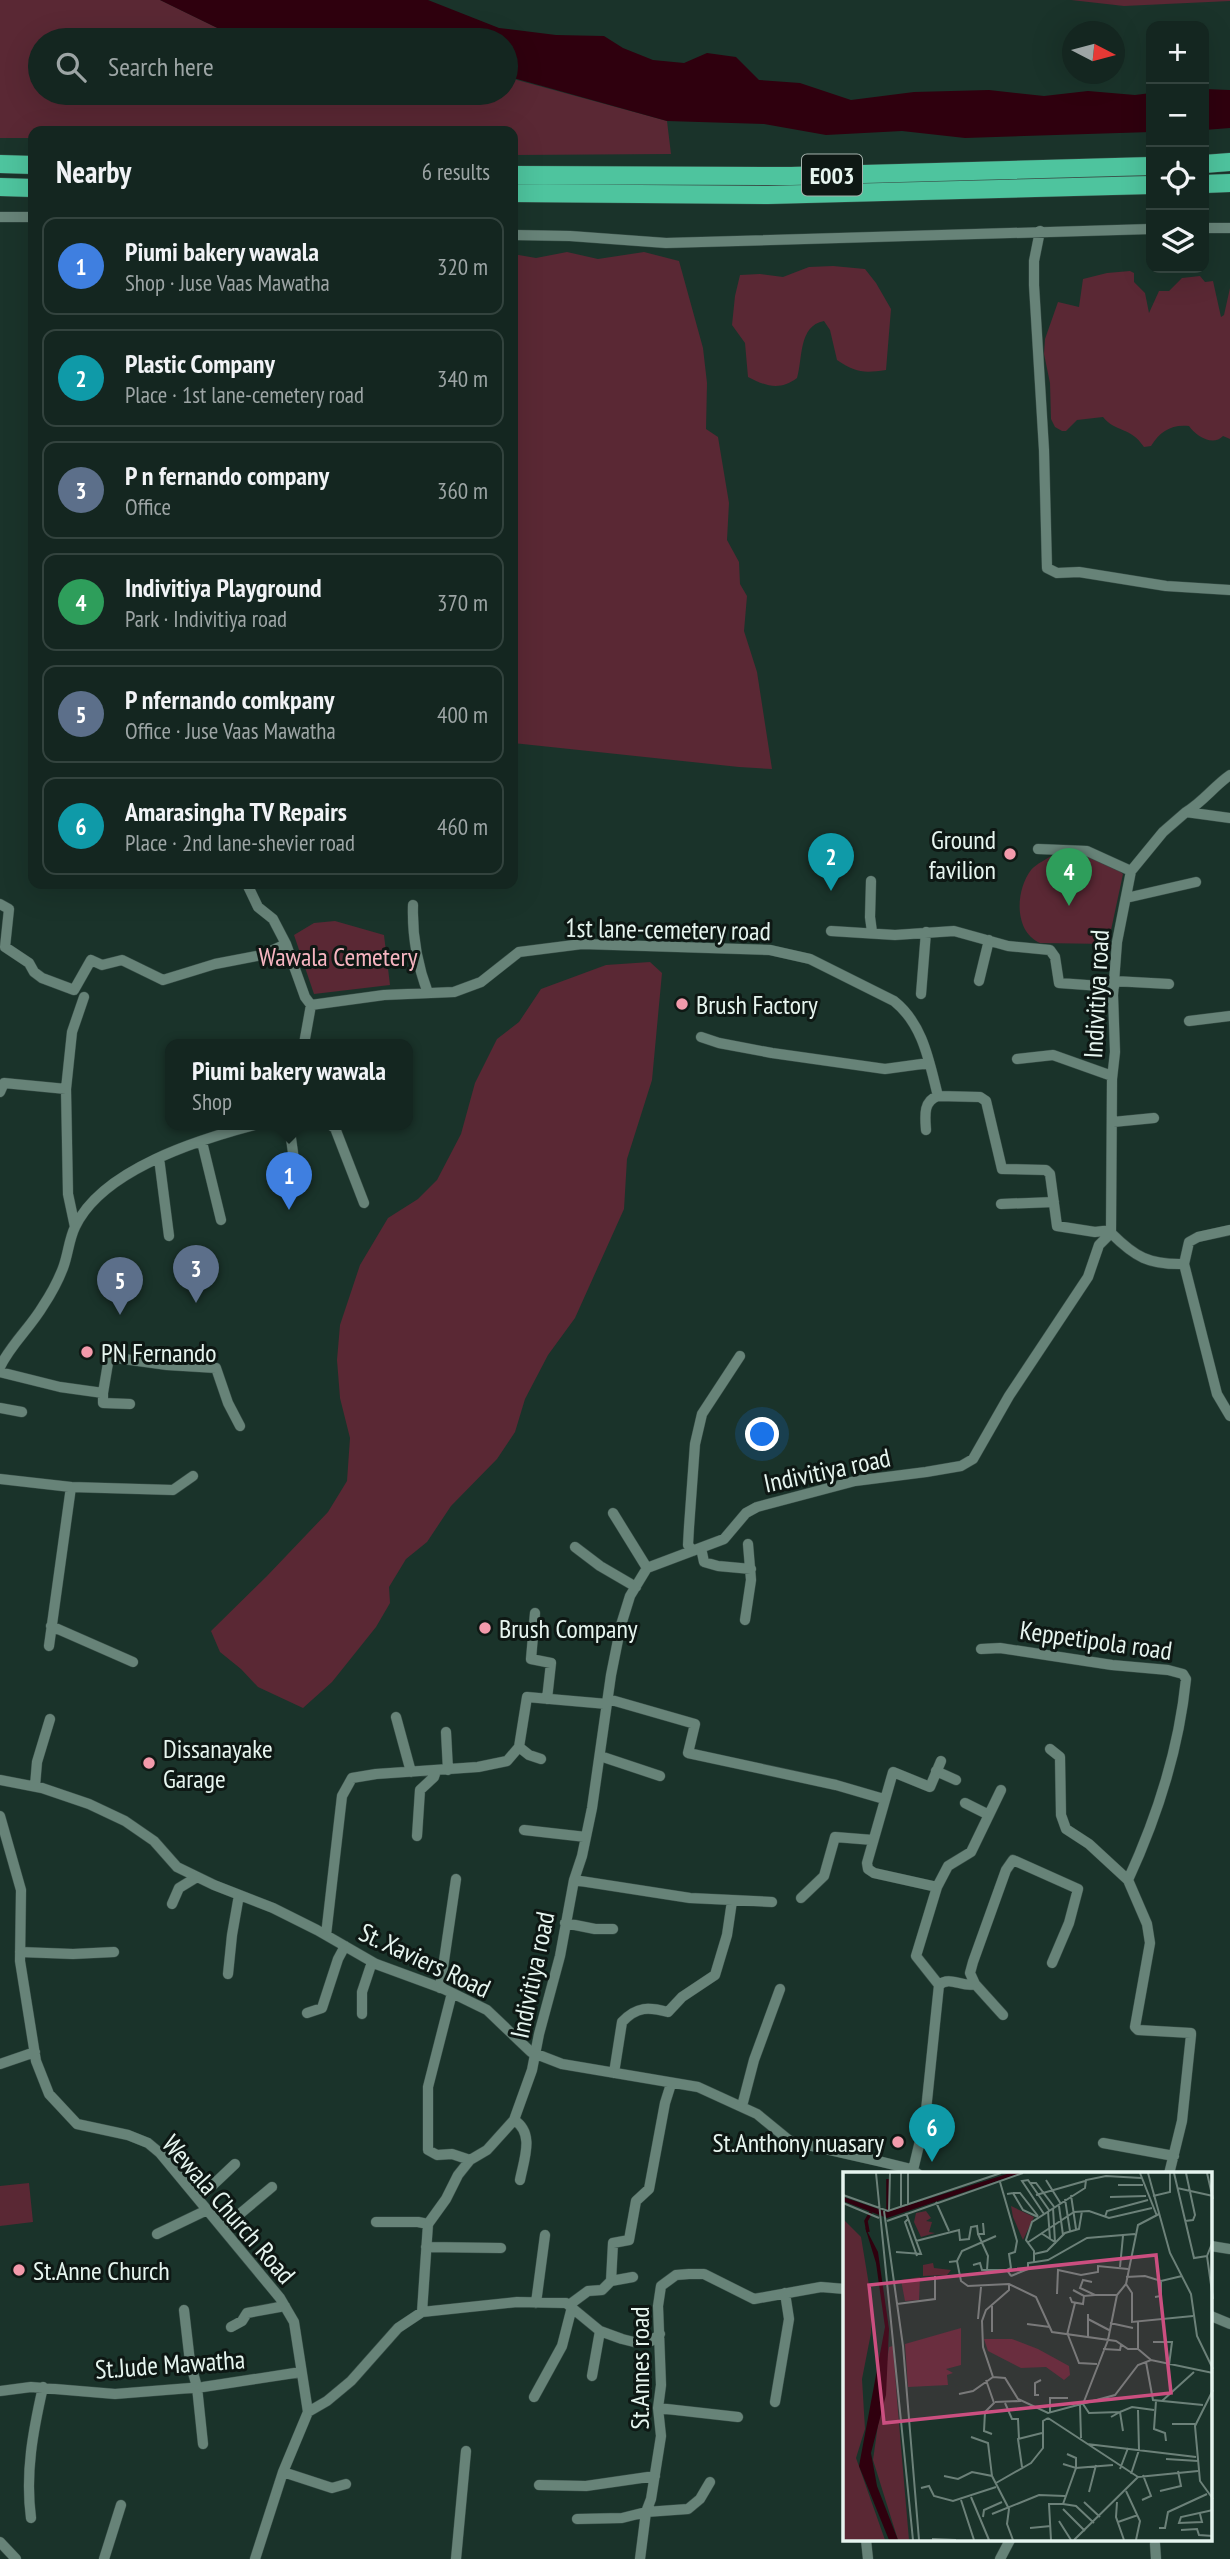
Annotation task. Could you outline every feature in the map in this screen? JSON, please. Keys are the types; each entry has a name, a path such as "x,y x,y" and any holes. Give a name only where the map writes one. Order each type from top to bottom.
{"highway":[{"path":"1209,164 1230,162"},
{"path":"0,164 28,165"},
{"name":"E003","path":"518,175 791,176 1146,166"},
{"path":"1209,184 1230,183"},
{"name":"E003","path":"518,193 768,195 1146,185"},
{"path":"0,187 28,188"}],"street":[{"path":"0,217 28,217"},
{"path":"1209,228 1230,228"},
{"path":"518,235 666,243 1146,229"},
{"path":"1040,231 1034,261 1034,285 1044,450 1047,568 1057,573 1079,572 1166,586 1230,590"},
{"name":"Indivitiya road","path":"422,2312 428,2224 470,2160 486,2150 514,2120 537,2053 539,2035 560,1956 574,1880 586,1837 621,1625 630,1596 647,1568 724,1539 746,1513 765,1504 855,1481 961,1465 973,1459 1009,1396 1088,1276 1099,1245 1111,1232 1114,984 1117,942 1131,871 1163,832 1230,775"},
{"path":"1186,812 1230,818"},
{"path":"1038,849 1087,851 1131,871"},
{"path":"871,881 872,932"},
{"path":"1126,898 1196,882"},
{"path":"249,889 258,907 273,919 286,944 305,997 311,1005 305,1039"},
{"path":"0,904 9,909 5,947 29,963 34,972 42,978 74,990 91,960 102,965 122,960 163,980 215,964 262,955 286,944"},
{"path":"413,905 412,929 417,962 428,993"},
{"path":"831,931 895,935 954,931 1008,946 1050,950 1055,957 1059,983 1169,984"},
{"path":"921,994 926,932"},
{"path":"979,981 989,940"},
{"name":"1st lane-cemetery road","path":"311,1005 384,995 454,992 481,982 519,953 570,946 651,945 770,950 810,959 894,1001 906,1011 917,1026 938,1096"},
{"path":"75,1227 68,1194 66,1089 72,1032 84,997"},
{"path":"1189,1021 1230,1016"},
{"path":"701,1037 772,1053 885,1069 929,1063"},
{"path":"1017,1059 1053,1055 1112,1076"},
{"path":"0,1092 4,1083 66,1089"},
{"path":"926,1130 926,1107 931,1098 980,1097 986,1101 1002,1169 1046,1170 1053,1179 1057,1226 1111,1232 1131,1253 1142,1258 1184,1264"},
{"path":"1113,1122 1154,1118"},
{"path":"103,1393 60,1387 0,1370 8,1350 43,1307 63,1269 75,1227 90,1204 109,1186 159,1158 234,1130"},
{"path":"290,1130 295,1167"},
{"path":"336,1130 364,1203"},
{"path":"202,1142 221,1220"},
{"path":"159,1158 169,1236"},
{"path":"1001,1204 1054,1202"},
{"path":"1230,1230 1198,1237 1189,1242 1184,1264 1217,1394 1230,1416"},
{"path":"740,1356 702,1414 695,1444 688,1545 697,1549 704,1562 751,1569"},
{"path":"130,1404 103,1403 109,1357 216,1368 228,1403 240,1426"},
{"path":"0,1408 22,1412"},
{"path":"0,1479 71,1487 173,1490 192,1476"},
{"path":"49,1646 71,1487"},
{"path":"614,1513 647,1568"},
{"path":"746,1620 751,1569 748,1544"},
{"path":"575,1547 600,1566 636,1587"},
{"path":"535,1613 531,1660 551,1663 547,1699"},
{"path":"51,1626 133,1662"},
{"name":"Keppetipola road","path":"981,1648 1000,1648 1112,1665 1144,1666 1185,1676 1184,1697 1169,1766 1142,1850 1128,1881"},
{"path":"326,1935 342,1796 352,1778 478,1767 507,1760 519,1747 527,1697 607,1702 695,1724 688,1754 836,1785 884,1799"},
{"path":"396,1717 411,1772"},
{"path":"35,1786 37,1762 50,1719"},
{"path":"446,1732 448,1770"},
{"path":"519,1747 529,1755 541,1759"},
{"path":"1050,1749 1060,1757 1061,1815 1066,1829 1089,1844 1128,1881 1147,1924 1150,1943 1135,2027 1191,2035 1182,2122 1170,2172"},
{"path":"600,1756 660,1776"},
{"path":"937,1887 874,1873 868,1869 867,1863 893,1772 930,1787 939,1766 956,1780"},
{"path":"417,1836 420,1790 434,1777 436,1771"},
{"name":"St. Xaviers Road","path":"0,1780 35,1786 89,1804 125,1821 154,1841 177,1867 274,1908 372,1962 452,1993 487,2010 531,2052 562,2064 698,2087 757,2114 790,2141 916,2172"},
{"path":"916,2172 925,2120 939,1985 916,1956 937,1887 948,1866 971,1852 1001,1790"},
{"path":"965,1803 989,1815"},
{"name":"Wewala Church Road","path":"0,1816 21,1890 20,1952 35,2052 49,2094 77,2124 128,2135 148,2143 160,2153 223,2228 285,2306 294,2322 308,2412"},
{"path":"524,1830 586,1837"},
{"path":"801,1898 824,1876 835,1837 873,1840"},
{"path":"1003,2015 975,1984 970,1973 978,1943 1006,1870 1013,1860 1078,1889 1069,1923 1052,1963"},
{"path":"172,1904 179,1888 198,1877"},
{"path":"440,1988 456,1879"},
{"path":"574,1880 690,1898 772,1902"},
{"path":"228,1974 239,1895"},
{"path":"614,2073 622,2022 627,2016 640,2008 652,2007 668,2012 682,1997 715,1975 727,1935 732,1901"},
{"path":"565,1923 595,1929 613,1929"},
{"path":"307,2013 322,2008 345,1946"},
{"path":"20,1952 114,1952"},
{"path":"362,2014 362,1992 372,1962"},
{"path":"939,1985 951,1980 969,1986 975,1984"},
{"path":"742,2106 754,2060 780,1989"},
{"path":"452,1993 428,2087 428,2150 437,2155 452,2154 470,2160"},
{"path":"0,2064 35,2052"},
{"path":"611,2281 613,2243 629,2241 636,2202 649,2189 671,2084"},
{"path":"514,2120 521,2125 527,2138 520,2180"},
{"path":"1102,2143 1174,2156"},
{"path":"198,2199 235,2164"},
{"path":"223,2228 272,2187"},
{"path":"157,2234 207,2210"},
{"path":"376,2222 428,2224"},
{"path":"536,2302 545,2235"},
{"path":"1212,2246 1230,2249"},
{"path":"426,2247 501,2248"},
{"name":"St.Annes road","path":"640,2559 661,2436 658,2408 661,2385 658,2306 661,2286 676,2275 704,2274 754,2299 821,2287 843,2288"},
{"path":"534,2398 562,2346 570,2306 588,2291 602,2290 611,2281 633,2277"},
{"path":"775,2402 789,2319 785,2294"},
{"path":"255,2559 283,2472 308,2412 327,2401 351,2381 398,2328 422,2312 536,2302 570,2306 600,2331 634,2342 651,2341 660,2334"},
{"path":"231,2327 242,2321 247,2313 285,2306"},
{"path":"184,2311 190,2362 197,2387 203,2444"},
{"path":"1212,2316 1230,2324"},
{"path":"592,2376 600,2331"},
{"name":"St.Jude Mawatha","path":"0,2391 43,2387 115,2394 197,2387 301,2372"},
{"path":"31,2518 28,2494 30,2453 43,2387"},
{"path":"658,2408 738,2417"},
{"path":"456,2559 466,2451"},
{"path":"283,2472 332,2488 346,2484"},
{"path":"539,2485 586,2486 655,2476"},
{"path":"577,2519 622,2518 646,2512 688,2509 700,2499 710,2482"},
{"path":"104,2559 121,2505"},
{"path":"0,2542 16,2559"},
{"path":"1000,2559 1009,2542"},
{"path":"1155,2544 1156,2559"}],"green space":[{"path":"0,0 160,0 217,28 28,28 28,105 518,105 518,80 667,121 671,154 518,155 518,126 28,126 28,138 0,138"},
{"path":"1071,0 1230,0 1230,1 1124,6"},
{"path":"567,252 598,259 644,252 679,261 703,348 707,383 706,429 718,437 729,503 727,540 739,562 740,584 747,596 744,631 757,672 772,769 518,744 518,255 536,258"},
{"path":"809,267 865,269 891,309 886,370 860,371 837,360 830,330 824,321 810,329 806,336 797,378 785,385 772,386 748,377 745,343 732,325 740,275 783,277"},
{"path":"1130,271 1134,273 1134,282 1145,293 1149,313 1159,291 1169,291 1182,278 1200,276 1205,282 1213,281 1221,317 1224,315 1230,288 1230,439 1223,436 1210,440 1200,436 1189,426 1177,426 1158,436 1151,446 1144,447 1134,436 1103,417 1077,420 1066,431 1055,427 1051,419 1050,383 1044,354 1045,339 1058,302 1079,307 1083,279"},
{"path":"1054,854 1090,857 1107,863 1123,874 1108,944 1040,943 1031,938 1025,930 1020,910 1022,889 1031,870"},
{"name":"Wawala Cemetery","path":"335,921 384,935 390,985 314,994 294,935 314,923"},
{"path":"650,962 662,973 652,1080 627,1159 624,1209 575,1318 548,1355 525,1399 515,1432 497,1459 451,1506 427,1542 406,1559 389,1587 390,1603 376,1627 332,1682 303,1708 258,1687 220,1652 211,1631 328,1512 347,1481 350,1438 340,1398 337,1360 340,1325 360,1265 388,1218 418,1199 437,1180 461,1134 475,1083 497,1039 519,1022 541,989 606,965"},
{"path":"29,2183 33,2222 0,2226 0,2186"}],"shaded area":[{"path":"160,0 428,0 499,28 217,28"},
{"path":"518,30 556,35 604,36 623,48 653,60 684,63 707,53 736,57 759,80 800,83 851,100 914,92 989,90 1044,96 1088,91 1146,94 1146,132 965,138 902,131 826,135 764,124 667,121 518,79"},
{"path":"1209,89 1230,90 1230,128 1209,130"}],"place":[{"name":"Ground favilion","path":"1010,854"},
{"name":"Plastic Company","path":"831,891"},
{"name":"Indivitiya Playground","path":"1069,906"},
{"name":"Brush Factory","path":"682,1004"},
{"name":"Piumi bakery wawala","path":"289,1210"},
{"name":"P n fernando company","path":"196,1303"},
{"name":"P nfernando comkpany","path":"120,1315"},
{"name":"PN Fernando","path":"87,1352"},
{"name":"Brush Company","path":"485,1628"},
{"name":"Dissanayake Garage","path":"149,1763"},
{"name":"St.Anthony nuasary","path":"898,2142"},
{"name":"Amarasingha TV Repairs","path":"932,2162"},
{"name":"St.Anne Church","path":"19,2270"}]}
